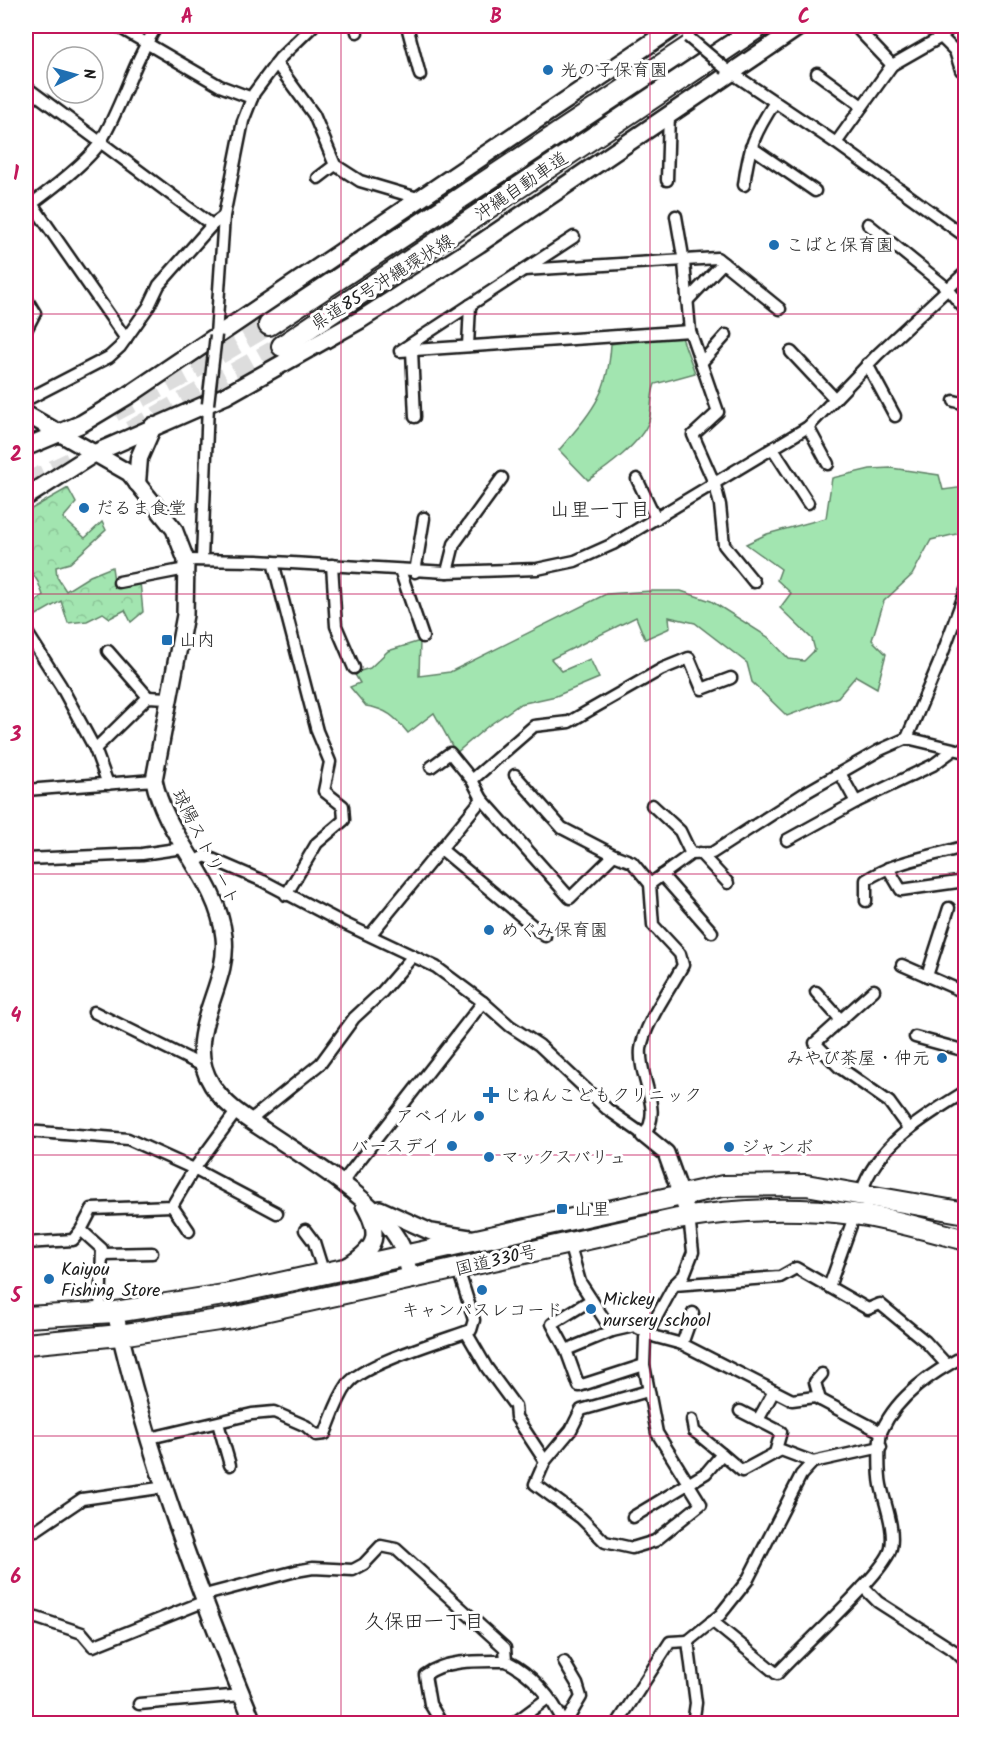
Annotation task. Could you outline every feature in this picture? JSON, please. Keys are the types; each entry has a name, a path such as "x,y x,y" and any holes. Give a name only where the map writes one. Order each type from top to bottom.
{"highway":[{"name":"沖縄自動車道","path":"269,325 720,26"},
{"name":"沖縄自動車道","path":"282,346 760,26"},
{"name":"国道330号","path":"26,1317 107,1313 219,1296 723,1186 806,1185 966,1213"},
{"name":"国道330号","path":"26,1344 120,1335 232,1318 688,1217 774,1210 855,1214 966,1240"}],"main road":[{"path":"26,447 105,410 422,199 674,26"},
{"name":"県道85号沖縄環状線","path":"26,497 95,453 207,404 308,352 407,291 729,71 800,26"},
{"name":"球陽ストリート","path":"26,414 129,473 174,529 186,564 185,615 154,780 157,796 218,912 224,936 225,957 221,977 201,1032 203,1066 219,1096 242,1117 359,1197 389,1226 405,1257 411,1280"},
{"path":"137,483 139,458 153,426"},
{"path":"644,1135 666,1153 688,1217"},
{"path":"359,1197 389,1215 431,1232 482,1239"},
{"path":"332,1272 366,1254 374,1245 375,1233 370,1216 359,1197"},
{"path":"107,1313 120,1335 130,1378 202,1599 254,1724"}],"street":[{"path":"117,26 220,86 252,98"},
{"path":"126,339 27,202 101,143 146,43 157,26"},
{"path":"202,559 207,404 216,335 224,216 243,121 252,98 276,63 312,26"},
{"path":"407,26 420,75"},
{"path":"674,26 729,71 836,143 966,237"},
{"path":"855,26 892,66"},
{"path":"836,143 892,66 941,37 952,26"},
{"path":"941,37 960,49 961,70"},
{"path":"276,63 314,115 335,165 360,181 422,199"},
{"path":"817,73 862,106"},
{"path":"26,87 212,225"},
{"path":"744,185 755,134 775,102"},
{"path":"667,180 669,112"},
{"path":"751,147 815,191"},
{"path":"318,178 335,165"},
{"path":"26,400 108,357 126,339 149,306 159,285 212,225 224,216"},
{"path":"676,216 684,262 690,331 718,412 693,435 715,484 720,505 724,545 754,582"},
{"path":"868,224 947,288 966,311"},
{"path":"573,237 400,351 690,331"},
{"path":"524,270 684,262 717,258 780,309"},
{"path":"687,302 723,263"},
{"path":"119,582 202,559 332,565 415,572 537,570 576,561 613,544 808,427 867,364 966,272"},
{"path":"26,298 35,313 26,330"},
{"path":"468,346 470,305"},
{"path":"701,363 726,335"},
{"path":"412,350 415,417"},
{"path":"791,352 835,399"},
{"path":"867,364 895,416"},
{"path":"808,427 828,464"},
{"path":"773,450 808,503"},
{"path":"447,572 454,544 502,478"},
{"path":"638,479 656,519"},
{"path":"415,572 423,518"},
{"path":"273,562 316,731 330,762 324,791 343,806 344,820 317,843 286,894"},
{"path":"332,565 336,626 354,668"},
{"path":"400,570 423,638"},
{"path":"650,884 696,853 712,853 840,773 907,738 939,663 966,590"},
{"path":"26,631 61,686 95,749 108,784"},
{"path":"108,651 148,697 168,698"},
{"path":"472,780 534,726 569,722 662,669 689,658 702,689 731,678"},
{"path":"95,749 148,697"},
{"path":"907,738 952,751 966,752"},
{"path":"787,840 856,802 933,765 952,751"},
{"path":"431,767 450,753 472,780 482,799 570,898 614,855"},
{"path":"840,773 856,802"},
{"path":"192,863 205,856 436,967 483,1002 510,1026 539,1045 607,1109 644,1135 652,1120 642,1069 641,1049 646,1033 683,965 680,954 653,925 650,884 632,862 562,828 515,775"},
{"path":"26,790 154,780"},
{"path":"370,934 482,799"},
{"path":"652,805 681,831 696,853 728,883"},
{"path":"866,901 866,880 888,867 966,846"},
{"path":"26,859 142,854 183,848"},
{"path":"441,849 544,936"},
{"path":"888,867 901,890 958,882 966,878"},
{"path":"662,875 712,932"},
{"path":"927,976 949,908"},
{"path":"172,1206 194,1169 242,1117 321,1064 354,1018 382,992 413,956"},
{"path":"902,965 966,993"},
{"path":"874,990 815,1043 839,1067 889,1102 908,1128"},
{"path":"816,992 841,1020"},
{"path":"341,1184 483,1002"},
{"path":"94,1012 203,1066"},
{"path":"915,1037 966,1051"},
{"path":"861,1193 867,1172 908,1128 966,1091"},
{"path":"26,1131 128,1139 194,1169 277,1213"},
{"path":"26,1243 73,1240 92,1209 172,1206"},
{"path":"172,1206 189,1231"},
{"path":"829,1287 855,1214"},
{"path":"648,1391 581,1410 571,1430 545,1461 535,1484 581,1518 605,1542 632,1548 655,1541 701,1504 657,1433 644,1365 645,1338 674,1285 684,1275 693,1252 688,1217"},
{"path":"81,1230 102,1249 107,1313"},
{"path":"305,1230 332,1272"},
{"path":"569,1244 580,1282 612,1331"},
{"path":"102,1254 152,1253"},
{"path":"674,1285 780,1277 796,1268 868,1309 880,1305 925,1341 947,1365"},
{"path":"150,1438 252,1414 274,1412 306,1426 316,1435 325,1434 338,1401 349,1382 369,1369 471,1330 474,1320 458,1269"},
{"path":"591,1300 552,1324 566,1350 579,1386 644,1365"},
{"path":"682,1344 693,1313"},
{"path":"566,1350 612,1331 634,1326 656,1337 682,1344 792,1400 815,1397 881,1432"},
{"path":"466,1332 487,1368 515,1406 516,1417 545,1461"},
{"path":"712,1621 777,1674 863,1587 891,1550 890,1522 880,1482 881,1432 907,1394 947,1365 966,1355"},
{"path":"820,1400 816,1382 822,1374"},
{"path":"758,1420 774,1390"},
{"path":"740,1410 781,1432 775,1453"},
{"path":"692,1420 693,1431 742,1471 781,1450 813,1461 880,1447"},
{"path":"218,1423 230,1466"},
{"path":"633,1517 687,1482 706,1473 722,1454"},
{"path":"617,1724 670,1642 688,1641 712,1621 747,1581 801,1474 813,1461"},
{"path":"26,1532 36,1530 82,1499 166,1487"},
{"path":"26,1619 37,1618 82,1633 93,1646 202,1599 296,1571 313,1568 353,1570 364,1564 381,1546 396,1549 505,1648 506,1661"},
{"path":"863,1587 878,1602 956,1652 966,1662"},
{"path":"688,1641 696,1703 693,1724"},
{"path":"442,1724 430,1704 425,1675 435,1667 506,1661 523,1669 548,1698 565,1724 580,1697 577,1684 564,1662"},
{"path":"139,1704 242,1695"},
{"path":"513,1724 548,1698"}],"green space":[{"path":"680,332 695,373 655,384 649,421 639,438 623,454 588,480 559,450 589,413 602,390 611,344"},
{"path":"891,468 939,475 943,490 965,487 965,532 931,540 912,575 884,601 872,640 886,654 877,688 856,676 838,697 787,716 752,682 747,663 695,623 669,617 670,628 645,639 636,617 551,659 562,671 590,659 599,678 556,696 520,704 488,726 456,753 434,713 408,733 390,715 380,709 366,706 350,687 360,683 354,673 370,668 388,651 420,641 419,676 450,672 606,594 651,591 681,591 711,601 768,637 789,659 804,661 815,650 812,639 780,608 791,593 777,580 781,569 746,544 767,534 826,518 832,478 870,469"},
{"path":"68,488 76,503 63,518 85,538 102,522 106,530 70,563 56,567 57,577 66,591 90,576 112,567 114,581 140,582 143,612 131,622 125,610 110,618 103,613 87,621 68,623 61,601 33,617 32,606 43,595 26,563 26,512"}],"tunnel":[{"path":"114,412 191,371 269,325"},
{"path":"130,431 282,346"},
{"path":"26,483 70,462"}],"place":[{"name":"光の子保育園","path":"548,70"},
{"name":"こばと保育園","path":"774,245"},
{"name":"だるま食堂","path":"84,508"},
{"name":"山内","path":"167,640"},
{"name":"めぐみ保育園","path":"489,930"},
{"name":"みやび茶屋・仲元","path":"942,1058"},
{"name":"じねんこどもクリニック","path":"491,1095"},
{"name":"アベイル","path":"479,1116"},
{"name":"バースデイ","path":"452,1146"},
{"name":"ジャンボ","path":"729,1147"},
{"name":"マックスバリュ","path":"489,1157"},
{"name":"山里","path":"562,1209"},
{"name":"Kaiyou Fishing Store","path":"49,1279"},
{"name":"キャンパスレコード","path":"482,1290"},
{"name":"Mickey nursery school","path":"591,1309"}],"district":[{"name":"山里一丁目","path":"600,509"},
{"name":"久保田一丁目","path":"424,1621"}]}
